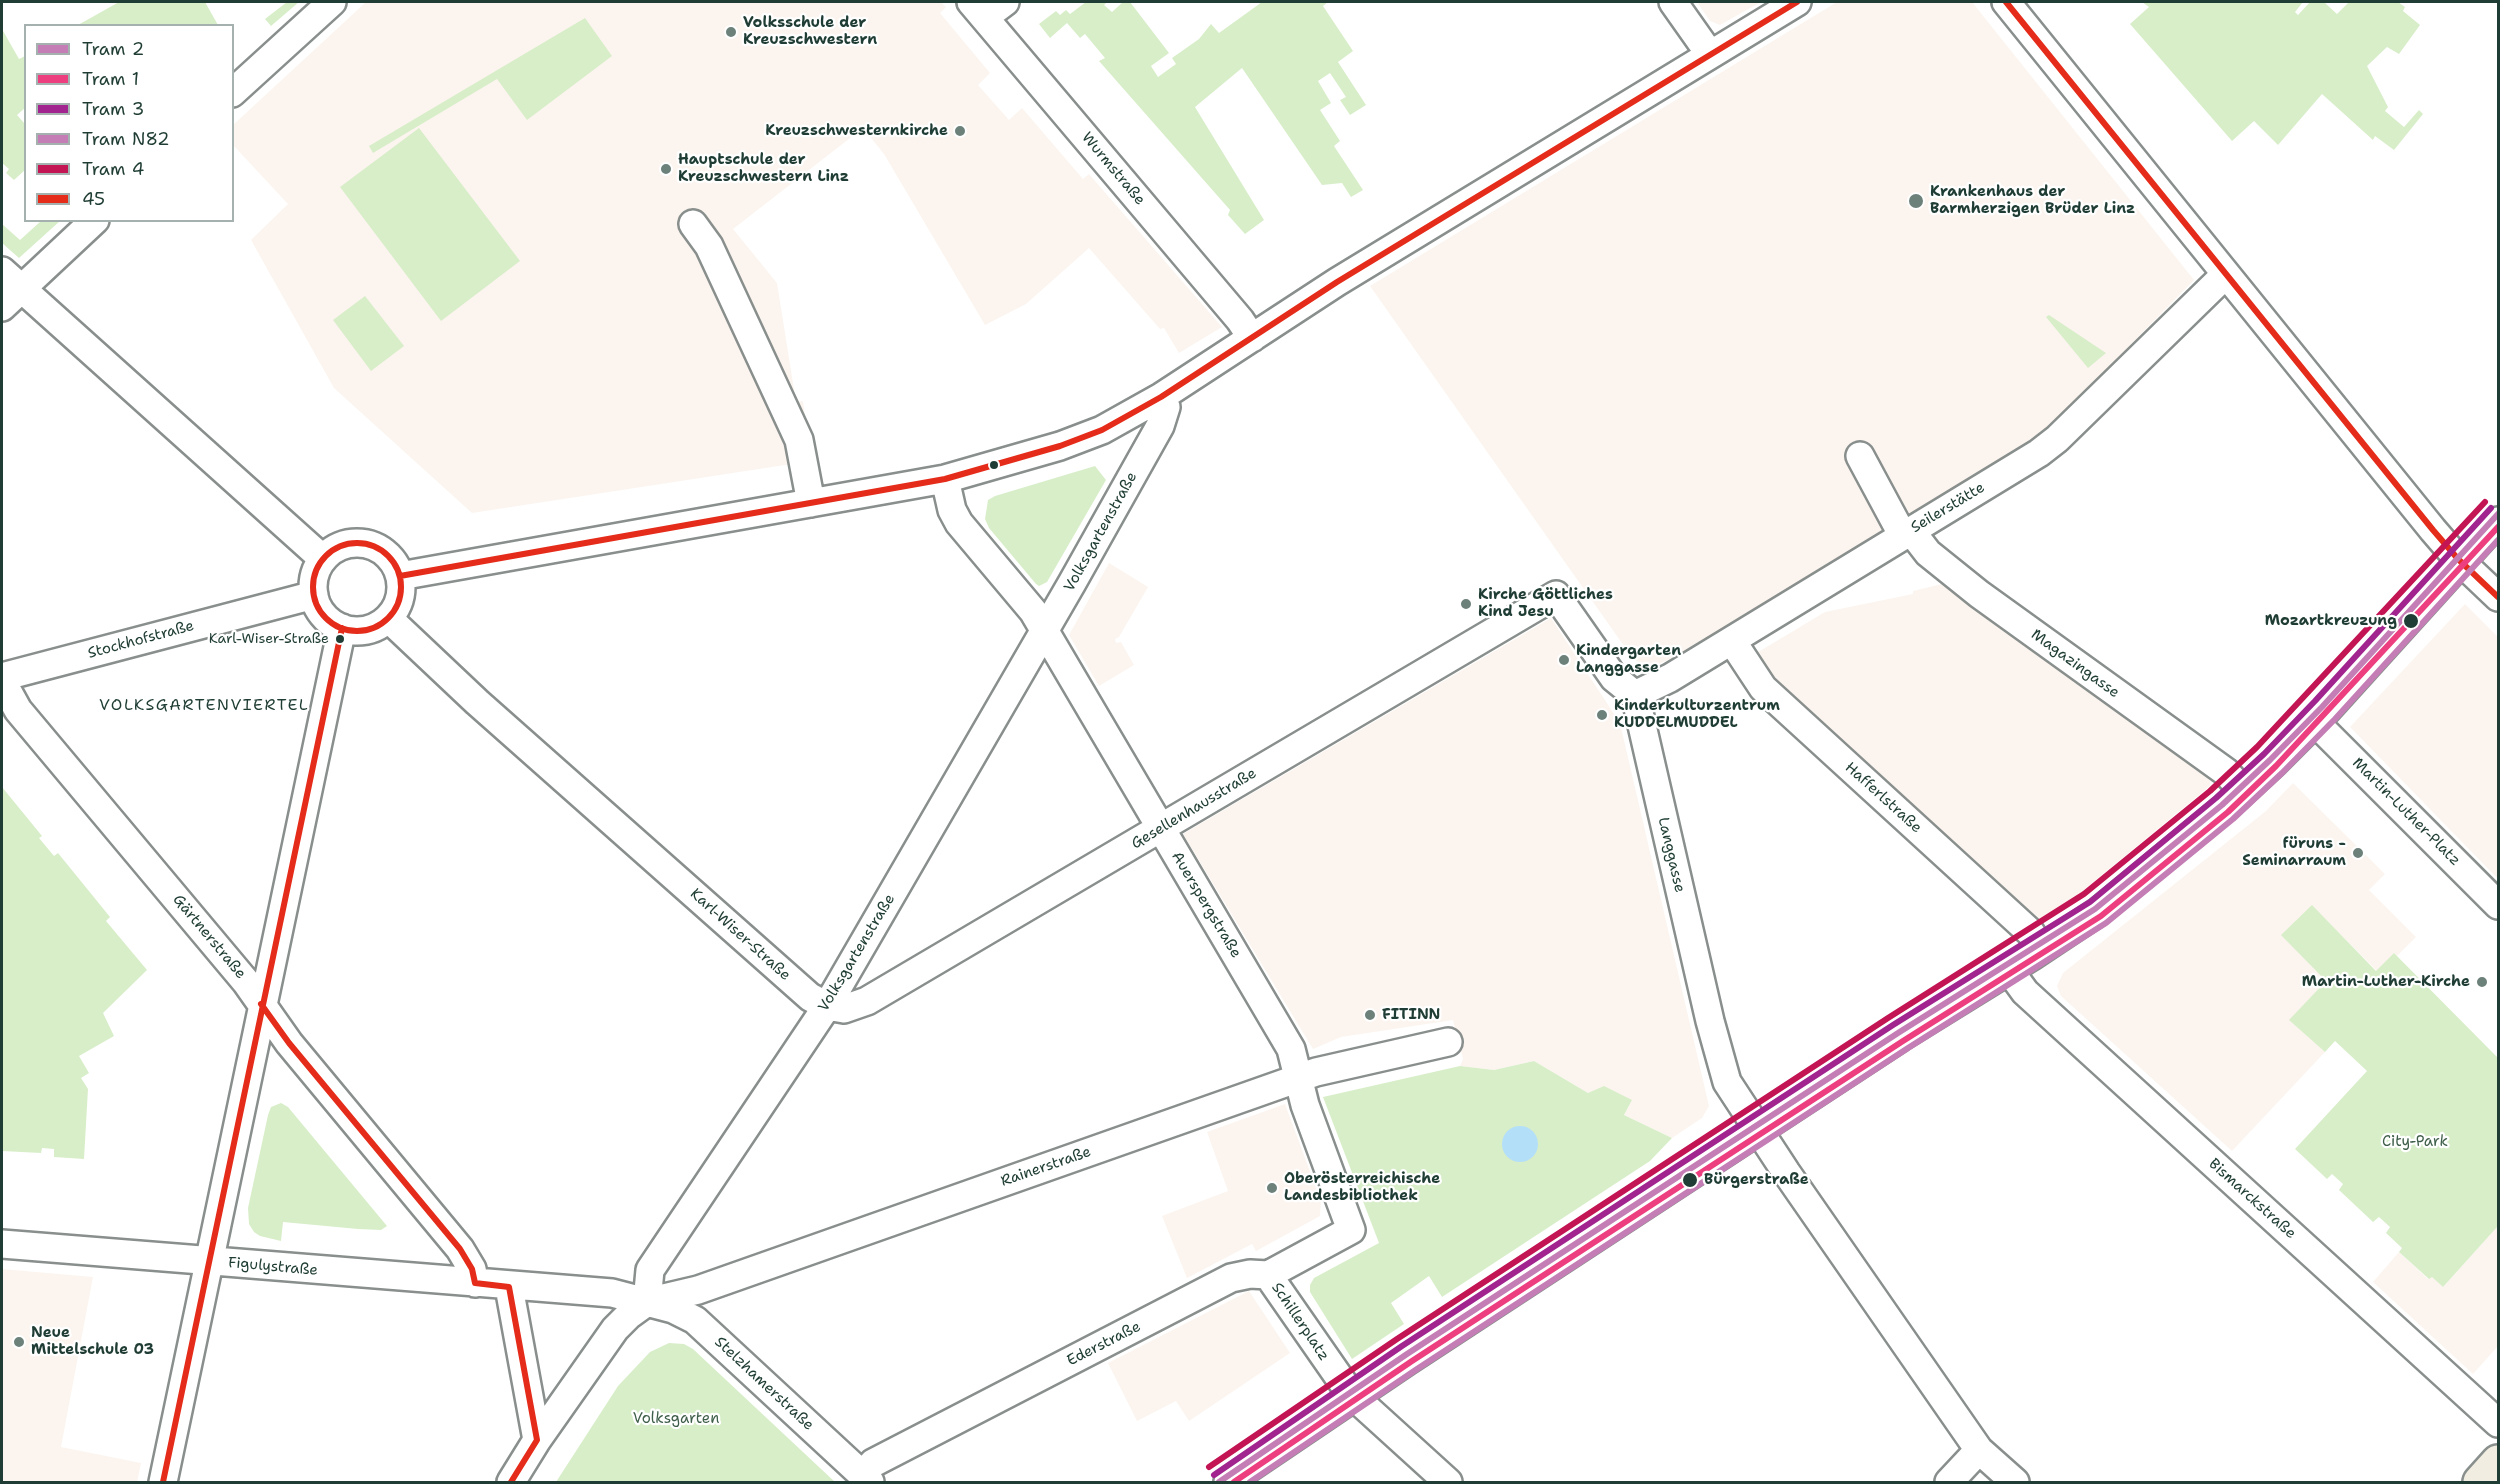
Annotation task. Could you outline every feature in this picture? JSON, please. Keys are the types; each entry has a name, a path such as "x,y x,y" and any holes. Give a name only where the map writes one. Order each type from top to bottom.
{"main road":[{"path":"2480,1482 2499,1462"}],"street":[{"path":"234,91 332,2"},
{"path":"1674,2 1709,53"},
{"path":"400,576 945,479 1060,446 1102,430 1161,397 1337,282 1709,53 1797,2"},
{"path":"2006,2 2462,562 2499,597"},
{"name":"Wurmstraße","path":"987,7 1240,320 1252,338"},
{"path":"2,307 93,222"},
{"path":"693,224 710,246 799,440 811,502"},
{"path":"2,271 323,559"},
{"name":"Seilerstätte","path":"1635,695 1670,678 1732,641 2032,458 2057,439 2226,274"},
{"name":"Volksgartenstraße","path":"647,1302 650,1270 836,1007 1160,426 1166,407 1161,397"},
{"name":"Magazingasse","path":"1860,456 1907,534 1928,553 1979,594 2226,772 2243,791"},
{"name":"Auerspergstraße","path":"945,479 952,510 959,523 1033,611 1292,1049 1305,1105 1351,1230"},
{"path":"1228,1482 1900,1037 2010,970 2098,912 2243,791 2315,722 2499,521"},
{"path":"351,544 372,546 389,557 400,576 400,599 388,618 371,629 351,631 342,628 321,612 314,595 315,576 323,559 340,547 351,544"},
{"name":"Stockhofstraße","path":"2,679 314,595"},
{"name":"Gesellenhausstraße","path":"836,1007 867,1001 1556,595 1614,678 1635,695"},
{"name":"Karl-Wiser-Straße","path":"388,618 477,702 801,989 836,1007"},
{"path":"163,1482 261,1004 342,628"},
{"name":"Hafferlstraße","path":"1732,641 1763,688 2031,933 2041,950"},
{"name":"Gärtnerstraße","path":"2,679 18,710 246,982 289,1043 460,1249 472,1269 475,1283"},
{"name":"Langgasse","path":"1635,695 1710,1021 1727,1082 1759,1130"},
{"name":"Martin-Luther-Platz","path":"2315,722 2497,903"},
{"name":"Bismarckstraße","path":"2010,970 2025,992 2499,1423"},
{"name":"Rainerstraße","path":"647,1302 698,1290 1299,1078 1448,1042"},
{"path":"1759,1130 1979,1450 2015,1482"},
{"name":"Ederstraße","path":"866,1479 873,1463 1231,1278 1250,1274 1268,1275 1351,1230"},
{"name":"Figulystraße","path":"2,1244 509,1287"},
{"name":"Schillerplatz","path":"1268,1275 1336,1377 1354,1397 1448,1482"},
{"path":"537,1440 509,1287 612,1293 647,1302"},
{"path":"511,1482 537,1440 615,1329 647,1302"},
{"name":"Stelzhamerstraße","path":"647,1302 674,1309 695,1320 866,1479"},
{"path":"1949,1482 1979,1450"}],"shaded area":[{"path":"366,2 941,2 946,7 940,13 990,73 978,85 1009,120 1022,108 1083,179 1089,174 1222,327 1179,353 1164,328 1160,329 1089,248 1026,304 985,325 884,154 863,128 733,229 777,283 796,402 803,401 811,461 472,513 334,388 251,240 288,204 234,146 234,124"},
{"path":"1697,2 1761,2 1720,25 1710,21"},
{"path":"1837,2 1972,2 2194,280 2041,436 1684,652 1659,664 1648,665 1636,661 1629,653 1370,286"},
{"path":"1109,563 1148,587 1119,637 1115,639 1116,643 1121,642 1134,665 1099,686 1069,635"},
{"path":"1946,583 2210,774 2210,786 2046,921 2032,919 1774,681 1755,654 1825,612 1913,594 1913,591"},
{"path":"2465,604 2498,637 2498,879 2350,727"},
{"path":"1551,618 1620,723 1709,1106 1702,1118 1672,1138 1624,1115 1632,1100 1588,1093 1534,1061 1494,1070 1460,1066 1463,1059 1453,1020 1341,1037 1313,1049 1183,834"},
{"path":"2293,783 2385,874 2369,890 2416,937 2397,956 2394,953 2377,971 2312,906 2282,935 2326,981 2290,1020 2325,1052 2232,1151 2061,996 2057,986 2063,973 2266,811"},
{"name":"Oberösterreichische Landesbibliothek","path":"1285,1104 1321,1201 1320,1216 1256,1251 1252,1244 1187,1278 1162,1216 1228,1191 1207,1132"},
{"path":"2498,1226 2498,1346 2473,1374 2373,1282 2399,1252 2428,1279 2431,1276 2443,1287"},
{"path":"2,1269 93,1277 61,1447 141,1463 137,1482 2,1482"},
{"path":"1249,1291 1290,1353 1189,1421 1176,1401 1137,1421 1108,1363"}],"green space":[{"path":"119,2 205,2 217,24 80,24"},
{"path":"287,2 299,2 271,26 265,19"},
{"path":"1086,2 1107,2 1104,5 1112,12 1123,2 1130,2 1169,53 1151,66 1158,77 1176,64 1172,58 1199,39 1211,24 1219,33 1262,2 1328,2 1323,6 1353,51 1338,62 1366,105 1350,115 1340,100 1346,97 1330,73 1318,81 1331,103 1320,110 1340,141 1334,146 1363,190 1351,197 1342,183 1322,185 1242,68 1195,107 1264,220 1245,234 1228,215 1230,210 1099,61 1105,58 1085,34 1080,38 1067,23 1050,38 1039,24 1056,11 1060,15 1066,10 1070,14"},
{"path":"2142,2 2303,2 2295,12 2298,15 2310,2 2324,2 2337,14 2349,2 2398,2 2405,7 2403,11 2420,25 2399,54 2387,47 2367,66 2388,107 2385,111 2404,127 2419,110 2423,114 2394,150 2375,136 2373,140 2322,94 2278,145 2254,121 2232,141 2130,24 2149,7"},
{"path":"585,18 612,56 527,120 497,79 373,153 369,146"},
{"path":"2,29 19,59 24,56 24,109 17,115 24,123 24,171 14,180 6,173 9,169 2,163"},
{"path":"419,128 520,261 441,321 340,187"},
{"path":"40,222 59,222 19,258 2,243 2,224 20,240"},
{"path":"365,296 404,346 371,371 333,320"},
{"path":"2049,315 2106,353 2088,368 2046,317"},
{"path":"1095,466 1106,480 1047,582 1039,586 989,528 985,519 988,500"},
{"path":"2,787 42,836 39,838 54,856 58,853 110,917 106,921 147,970 103,1013 114,1036 79,1056 89,1073 81,1078 88,1089 84,1159 54,1157 54,1149 42,1148 41,1153 2,1151"},
{"name":"City-Park","path":"2312,905 2376,971 2394,953 2498,1058 2498,1226 2443,1287 2432,1277 2429,1279 2399,1252 2402,1248 2386,1233 2390,1227 2379,1217 2373,1222 2339,1190 2343,1184 2332,1174 2327,1179 2295,1149 2367,1071 2335,1041 2325,1052 2289,1020 2326,981 2281,935"},
{"path":"1534,1061 1588,1093 1604,1086 1632,1100 1624,1115 1672,1138 1650,1161 1442,1297 1429,1276 1391,1303 1404,1324 1352,1359 1310,1292 1310,1285 1314,1278 1379,1243 1323,1097 1460,1066 1494,1070"},
{"path":"281,1103 288,1107 387,1226 381,1230 283,1222 281,1241 260,1236 254,1232 249,1224 248,1208 268,1115 271,1107"},
{"name":"Volksgarten","path":"669,1343 684,1344 693,1349 835,1482 556,1482 618,1386 650,1352"}],"water":[{"path":"1520,1126 1533,1131 1538,1144 1533,1157 1520,1162 1507,1157 1502,1144 1507,1131"}],"tram line":[{"name":"4","path":"1209,1467 1397,1339 1888,1018 2084,894 2210,791 2257,747 2485,502"},
{"name":"3","path":"1214,1475 1402,1346 1893,1025 2090,902 2216,798 2264,754 2491,508"},
{"name":"2","path":"1219,1482 1407,1354 1898,1033 2095,909 2222,805 2270,760 2322,707 2498,514"},
{"name":"1","path":"1234,1482 1412,1361 1903,1041 2101,916 2228,812 2276,766 2498,527"},
{"name":"N82","path":"1250,1482 1417,1369 1908,1048 2106,923 2233,819 2282,773 2335,719 2498,540"}],"transit line":[{"name":"45","path":"400,576 945,479 1060,446 1102,430 1161,397 1337,282 1797,2"},
{"name":"45","path":"2006,2 2433,530 2458,559 2498,597"},
{"name":"45","path":"357,543 374,547 388,556 397,570 401,587 397,604 388,618 374,627 357,631 340,627 326,618 317,604 313,587 317,570 326,556 340,547 357,543"},
{"name":"45","path":"163,1482 342,628"},
{"name":"45","path":"261,1004 289,1043 460,1249 472,1269 475,1283 509,1287 537,1440 511,1482"}],"place":[{"name":"Volksschule der Kreuzschwestern","path":"731,32"},
{"name":"Kreuzschwesternkirche","path":"960,131"},
{"name":"Hauptschule der Kreuzschwestern Linz","path":"666,169"},
{"name":"Krankenhaus der Barmherzigen Brüder Linz","path":"1916,201"},
{"name":"Kirche Göttliches Kind Jesu","path":"1466,604"},
{"name":"Mozartkreuzung","path":"2411,621"},
{"name":"Karl-Wiser-Straße","path":"340,639"},
{"name":"Kindergarten Langgasse","path":"1564,660"},
{"name":"Kinderkulturzentrum KUDDELMUDDEL","path":"1602,715"},
{"name":"füruns - Seminarraum","path":"2358,853"},
{"name":"Martin-Luther-Kirche","path":"2482,982"},
{"name":"FITINN","path":"1370,1015"},
{"name":"Bürgerstraße","path":"1690,1180"},
{"name":"Oberösterreichische Landesbibliothek","path":"1272,1188"},
{"name":"Neue Mittelschule 03","path":"19,1342"}],"district":[{"name":"VOLKSGARTENVIERTEL","path":"204,706"}]}
